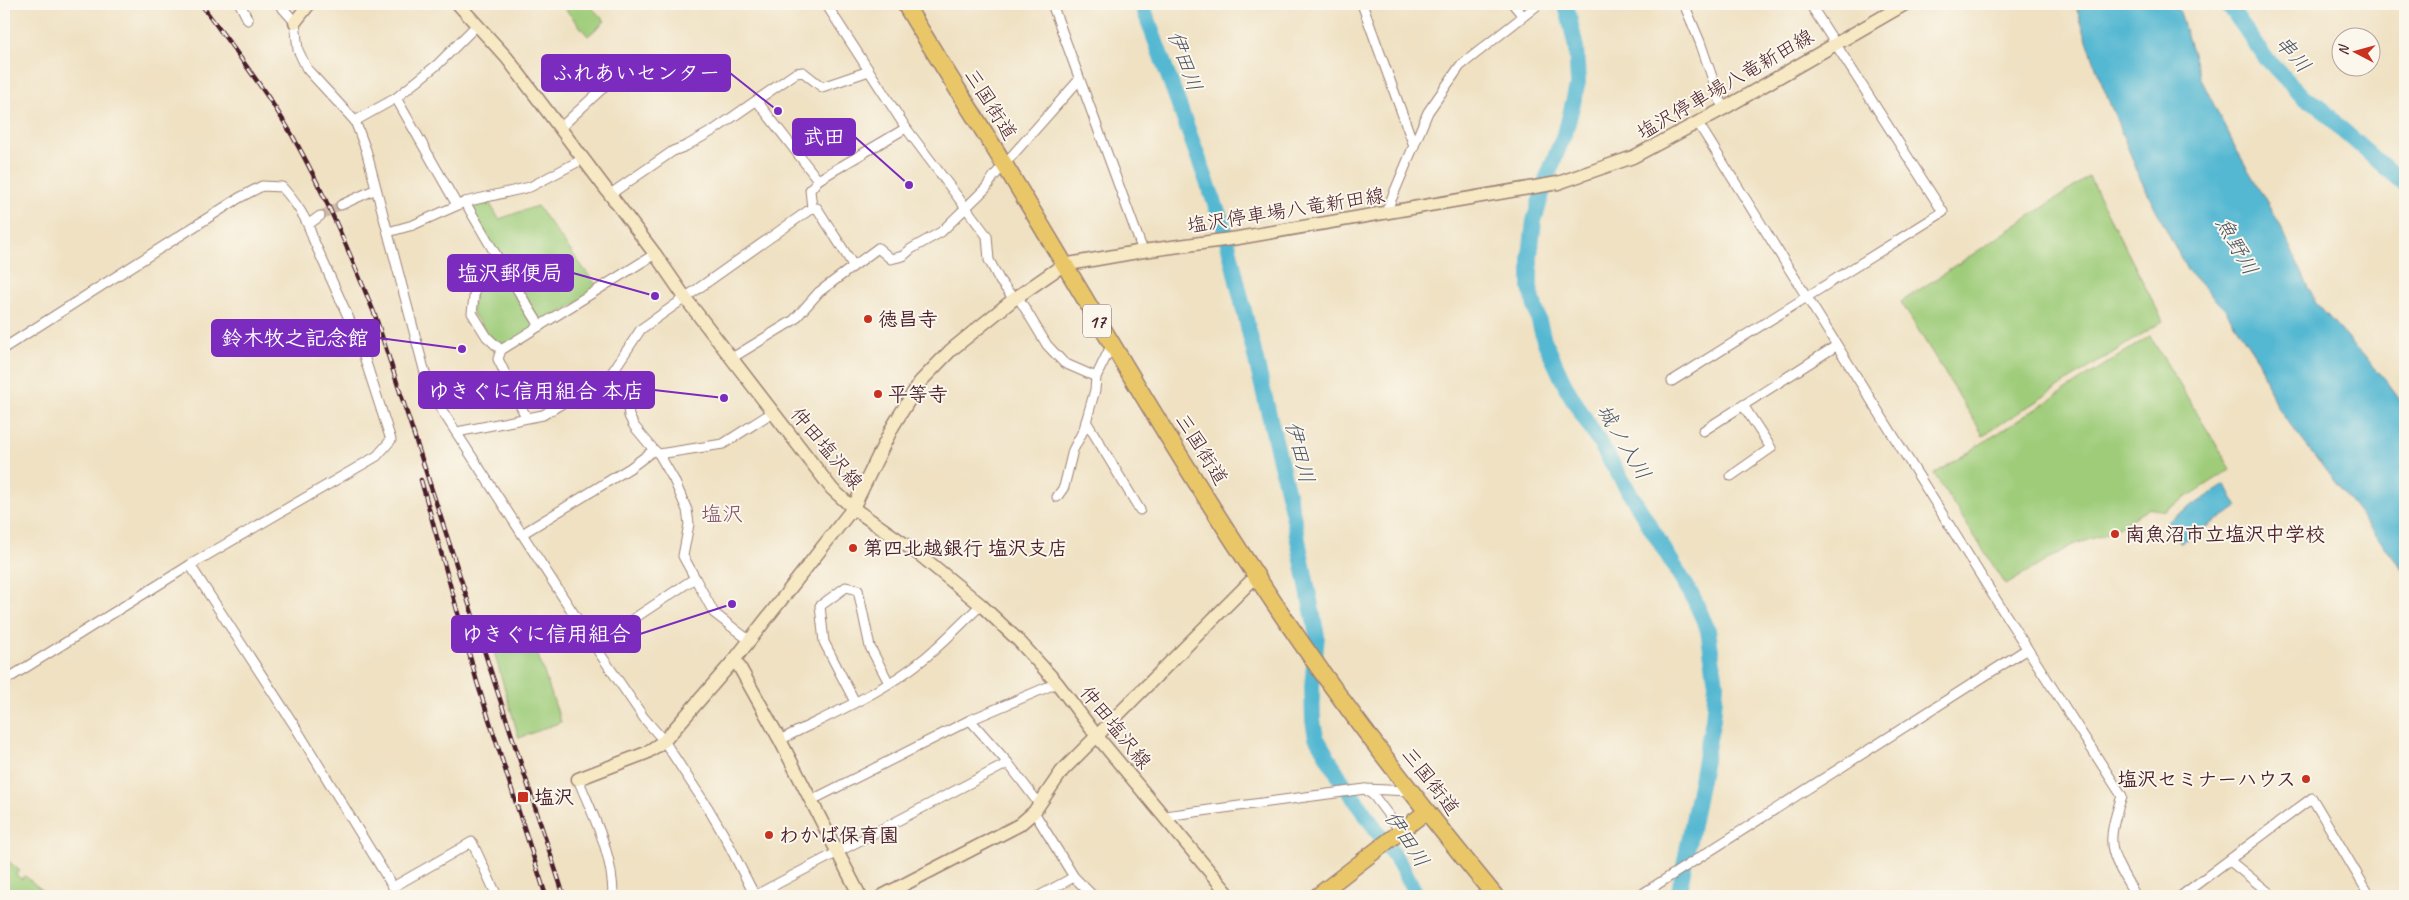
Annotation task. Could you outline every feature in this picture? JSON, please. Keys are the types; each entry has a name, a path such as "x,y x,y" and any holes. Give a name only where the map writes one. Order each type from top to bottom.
{"highway":[{"name":"三国街道","path":"905,4 1004,164 1063,265 1256,576 1317,666 1411,791 1495,896"}],"main road":[{"path":"295,22 309,4"},
{"name":"仲田塩沢線","path":"458,4 507,58 655,254 686,299 832,488 853,508 920,555 981,605 1019,641 1057,683 1096,735 1230,896"},
{"name":"塩沢停車場八竜新田線","path":"1063,265 1143,251 1210,243 1386,212 1516,192 1558,183 1633,157 1723,109 1836,42 1905,4"},
{"path":"578,779 646,753 664,741 736,659 853,508 892,426 920,382 951,350 1016,298 1063,265"},
{"path":"882,896 1019,825 1037,808 1062,771 1096,735 1256,576"},
{"path":"736,659 860,896"},
{"path":"1317,896 1428,811"}],"street":[{"path":"240,4 248,20"},
{"path":"279,4 295,22 298,50 307,70 355,121 366,150 430,392 443,415 457,432 594,645 644,718 664,741 725,837 755,896 1008,762"},
{"path":"826,4 906,128 987,236 989,260 1000,281 1016,298 1047,344 1064,364 1096,377"},
{"path":"1052,4 1143,251"},
{"path":"1362,4 1414,146"},
{"path":"1513,4 1522,15"},
{"path":"1386,212 1428,112 1460,66 1522,15 1539,4"},
{"path":"1684,4 1700,42 1723,109"},
{"path":"1672,381 1943,212 1810,4"},
{"path":"355,121 381,104 396,98 438,64 477,25"},
{"path":"609,195 674,151 714,130 796,72 803,72 822,87 870,71"},
{"path":"560,128 619,73"},
{"path":"732,358 794,320 819,292 878,248 891,259 903,256 911,249 941,232 965,209 1079,80"},
{"path":"396,98 461,204 540,326"},
{"path":"757,101 818,180"},
{"path":"1698,123 1836,346 2122,796 2113,825 2110,843 2114,861 2136,896"},
{"path":"812,208 810,190 818,180 906,128"},
{"path":"388,232 413,225 461,204 530,187 583,159"},
{"path":"4,348 239,198 262,186 282,187 309,224 313,239 359,341 390,440 376,456 190,565 4,682"},
{"path":"341,204 376,189"},
{"path":"457,432 542,414 611,374 640,329 686,299 812,208 817,208 853,265"},
{"path":"309,224 320,216"},
{"path":"526,417 498,359 501,350 655,254"},
{"path":"499,260 477,273 472,313 487,337 501,350"},
{"path":"1057,497 1066,482 1073,450 1084,429 1095,390 1096,377 1112,344"},
{"path":"1703,431 1836,346"},
{"path":"611,374 627,397 629,416 634,426 656,452 674,480 687,510 689,524 684,556 695,578 714,613 750,641"},
{"path":"1732,476 1771,448 1743,405"},
{"path":"522,534 656,452 723,444 773,412"},
{"path":"1086,421 1140,510"},
{"path":"190,565 296,728 393,887 472,842 497,896"},
{"path":"594,645 695,578"},
{"path":"855,702 824,642 820,606 846,586 858,590 870,647 889,683"},
{"path":"780,740 889,683 925,658 981,605"},
{"path":"1639,896 2028,649"},
{"path":"810,801 970,720 1057,683"},
{"path":"970,720 1008,762 1037,808 1074,877 1093,896"},
{"path":"578,779 608,853 613,873 613,896"},
{"path":"1364,788 1374,796 1401,832"},
{"path":"1165,816 1364,788 1411,791"},
{"path":"2181,896 2312,798 2370,896"},
{"path":"2230,861 2273,896"},
{"path":"1040,896 1074,877"}],"green space":[{"path":"561,4 588,4 605,21 588,36"},
{"path":"2089,177 2163,321 1983,435 1901,302"},
{"path":"486,197 499,219 537,206 599,289 501,350 472,313 477,273 499,260 465,202"},
{"path":"2150,336 2231,469 2165,511 2150,508 2104,535 2072,545 2006,585 1934,474"},
{"path":"532,638 561,722 519,738 494,652"},
{"path":"4,857 20,871 16,874 21,879 25,876 49,896 16,896 4,885"}],"water":[{"name":"魚野川","path":"2075,4 2177,4 2201,79 2236,149 2278,221 2316,303 2386,380 2405,406 2405,573 2276,406 2259,361 2226,311 2187,270 2140,178 2100,79"},
{"path":"2225,485 2238,507 2181,543 2167,522"}],"waterway":[{"name":"伊田川","path":"1142,4 1225,231 1293,515 1317,636 1312,687 1313,721 1316,737 1340,778 1402,867 1417,896"},
{"name":"城ノ入川","path":"1564,4 1568,12 1576,48 1578,82 1567,127 1546,180 1534,221 1530,255 1530,288 1544,340 1567,389 1693,597 1708,630 1716,684 1713,719 1678,896"},
{"name":"串川","path":"2224,4 2232,10 2265,57 2304,98 2319,105 2337,125 2405,185"}],"tunnel":[{"path":"320,216 341,205"}],"railway":[{"path":"201,4 260,85 292,135 326,201 375,315 564,896"},
{"path":"421,480 477,682 546,896"}],"place":[{"name":"ふれあいセンター","path":"778,111"},
{"name":"武田","path":"909,185"},
{"name":"塩沢郵便局","path":"655,296"},
{"name":"徳昌寺","path":"868,319"},
{"name":"鈴木牧之記念館","path":"462,349"},
{"name":"平等寺","path":"878,394"},
{"name":"ゆきぐに信用組合 本店","path":"724,398"},
{"name":"南魚沼市立塩沢中学校","path":"2115,534"},
{"name":"第四北越銀行 塩沢支店","path":"853,548"},
{"name":"ゆきぐに信用組合","path":"732,604"},
{"name":"塩沢セミナーハウス","path":"2306,779"},
{"name":"塩沢","path":"523,797"},
{"name":"わかば保育園","path":"769,835"}],"district":[{"name":"塩沢","path":"722,514"}]}
